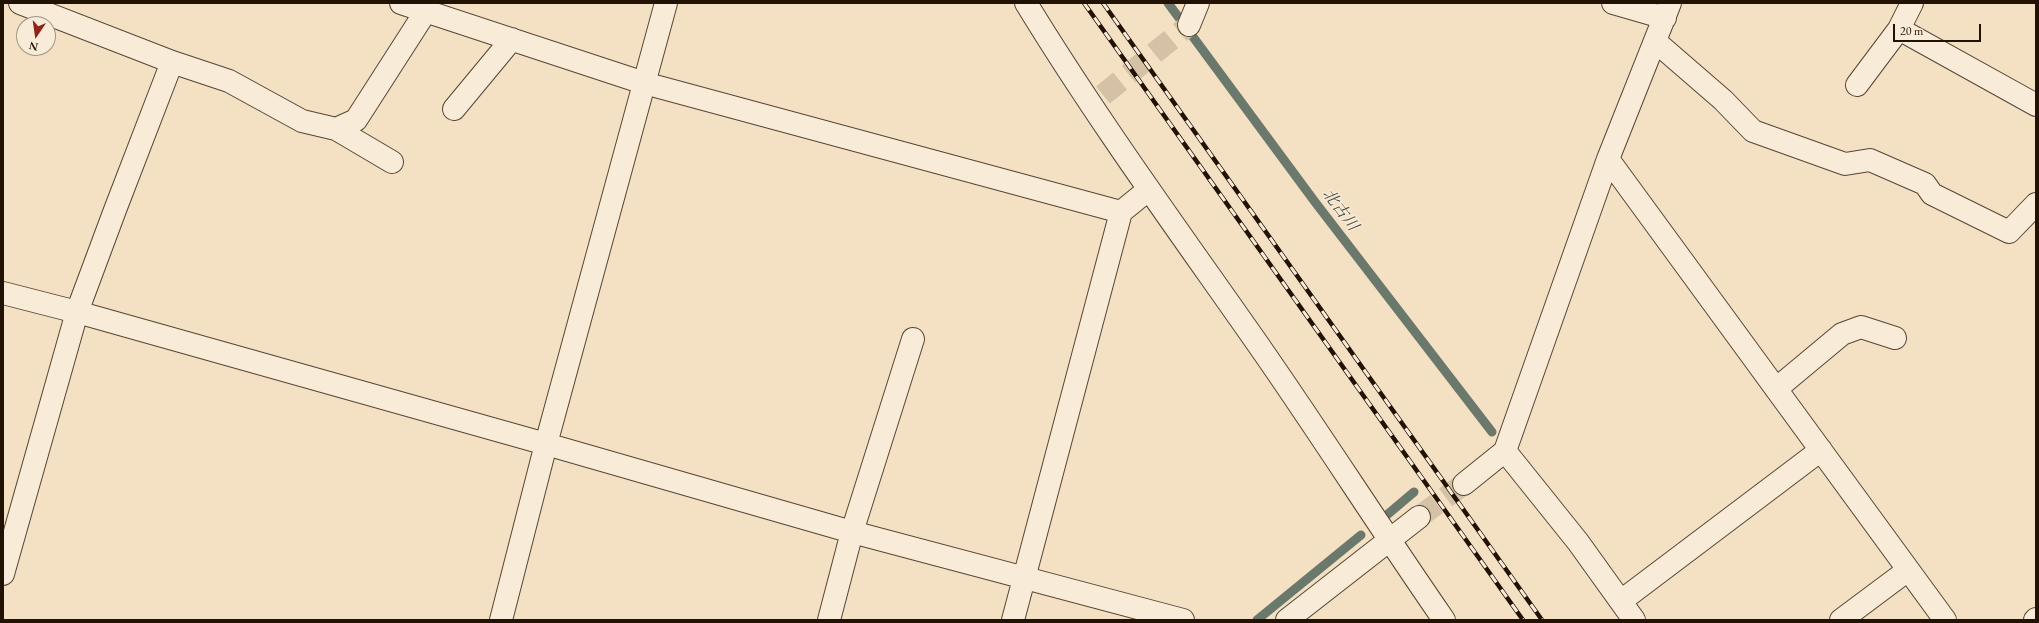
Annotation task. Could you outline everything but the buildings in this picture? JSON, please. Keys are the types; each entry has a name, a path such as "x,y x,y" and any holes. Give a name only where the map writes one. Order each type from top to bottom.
{"street":[{"path":"401,3 644,83 1121,212"},
{"path":"500,620 546,444 666,3"},
{"path":"1026,3 1098,100 1148,190 1265,355 1389,541 1444,620"},
{"path":"1189,25 1198,3"},
{"path":"1464,484 1505,451 1608,159 1668,10 1613,3"},
{"path":"1857,85 1899,29 1912,3"},
{"path":"34,5 172,62 230,81 302,121 336,129 392,162"},
{"path":"336,129 356,120 426,11"},
{"path":"1899,29 2036,105"},
{"path":"454,109 512,39"},
{"path":"1656,42 1723,100 1753,131 1844,164 1870,160 1924,184 1932,194 2009,232 2036,204"},
{"path":"3,574 77,312 172,62"},
{"path":"1608,159 1945,620"},
{"path":"1013,620 1121,212 1148,190"},
{"path":"3,294 77,312 852,532 1183,620"},
{"path":"1776,389 1842,334 1861,327 1895,338"},
{"path":"829,620 852,532 913,339"},
{"path":"1621,601 1821,450"},
{"path":"1505,451 1578,542 1634,620"},
{"path":"1287,620 1419,517"},
{"path":"1841,620 1908,570"}],"waterway":[{"name":"北古川","path":"1168,3 1315,202 1492,432"},
{"path":"1388,514 1414,492"},
{"path":"1257,620 1361,535"}],"tunnel":[{"path":"1103,95 1189,25"},
{"path":"1419,517 1464,484"}],"railway":[{"path":"1084,3 1523,620"},
{"path":"1103,3 1542,620"}]}
